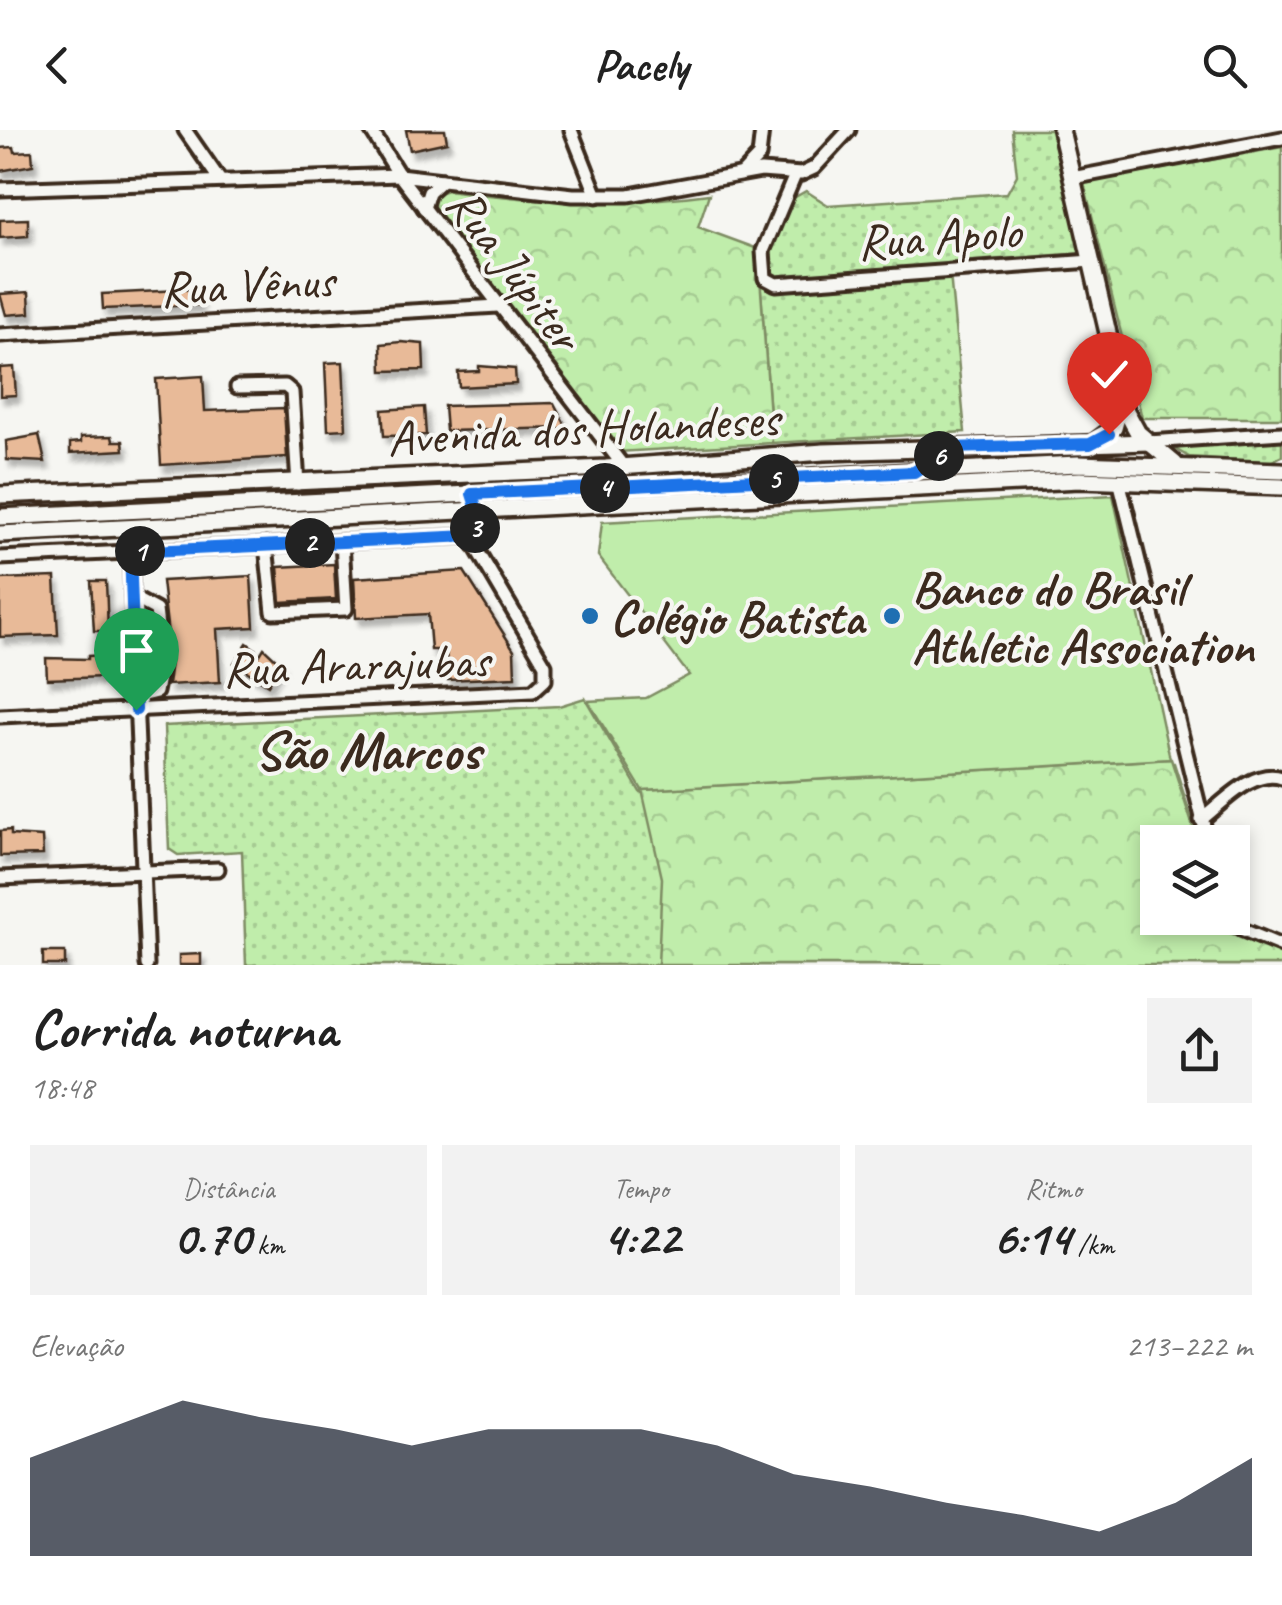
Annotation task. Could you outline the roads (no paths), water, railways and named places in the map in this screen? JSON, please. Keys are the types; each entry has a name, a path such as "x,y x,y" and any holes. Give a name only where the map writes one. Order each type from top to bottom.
{"main road":[{"path":"1061,130 1130,421 1175,464"},
{"path":"1090,444 1114,428 1122,388"},
{"name":"Avenida dos Holandeses","path":"0,496 298,484 950,448 1148,442"},
{"path":"914,472 950,448"},
{"name":"Avenida dos Holandeses","path":"0,516 914,472 1175,464 1282,470"},
{"name":"Avenida dos Holandeses","path":"0,534 1119,480 1282,486"},
{"path":"328,482 365,499"},
{"path":"0,516 22,496"}],"street":[{"path":"185,130 219,179"},
{"name":"Rua Júpiter","path":"371,130 398,175 624,467"},
{"path":"571,130 598,196"},
{"path":"0,189 398,175 598,196 659,193 740,176 794,175 814,168 849,130"},
{"path":"740,176 757,160 762,136"},
{"path":"762,136 767,158 778,173"},
{"path":"1072,178 1282,138"},
{"path":"366,176 377,168 384,150"},
{"path":"196,180 204,172 202,155"},
{"name":"Rua Apolo","path":"794,175 762,262 768,282 791,284 1092,261"},
{"path":"424,208 429,192 442,180"},
{"name":"Rua Vênus","path":"0,334 498,306"},
{"path":"237,387 285,386 292,392 298,484"},
{"path":"1148,442 1282,433"},
{"path":"606,448 601,488 608,504"},
{"path":"1119,480 1203,825"},
{"path":"472,494 479,510"},
{"name":"Avenida dos Holandeses","path":"0,558 469,536 478,524 479,510"},
{"path":"129,527 148,965"},
{"name":"Rua Ararajubas","path":"0,716 136,704 533,691 545,680 545,665 469,536"},
{"path":"266,545 273,612 346,608 342,542"},
{"path":"132,597 156,610 162,662 156,692 136,704"},
{"path":"1201,820 1262,776 1282,778"},
{"path":"0,878 218,869"},
{"path":"1250,933 1282,946"}],"place":[{"name":"Colégio Batista","path":"590,616"},
{"name":"Banco do Brasil Athletic Association","path":"892,616"}],"district":[{"name":"São Marcos","path":"367,750"}]}
